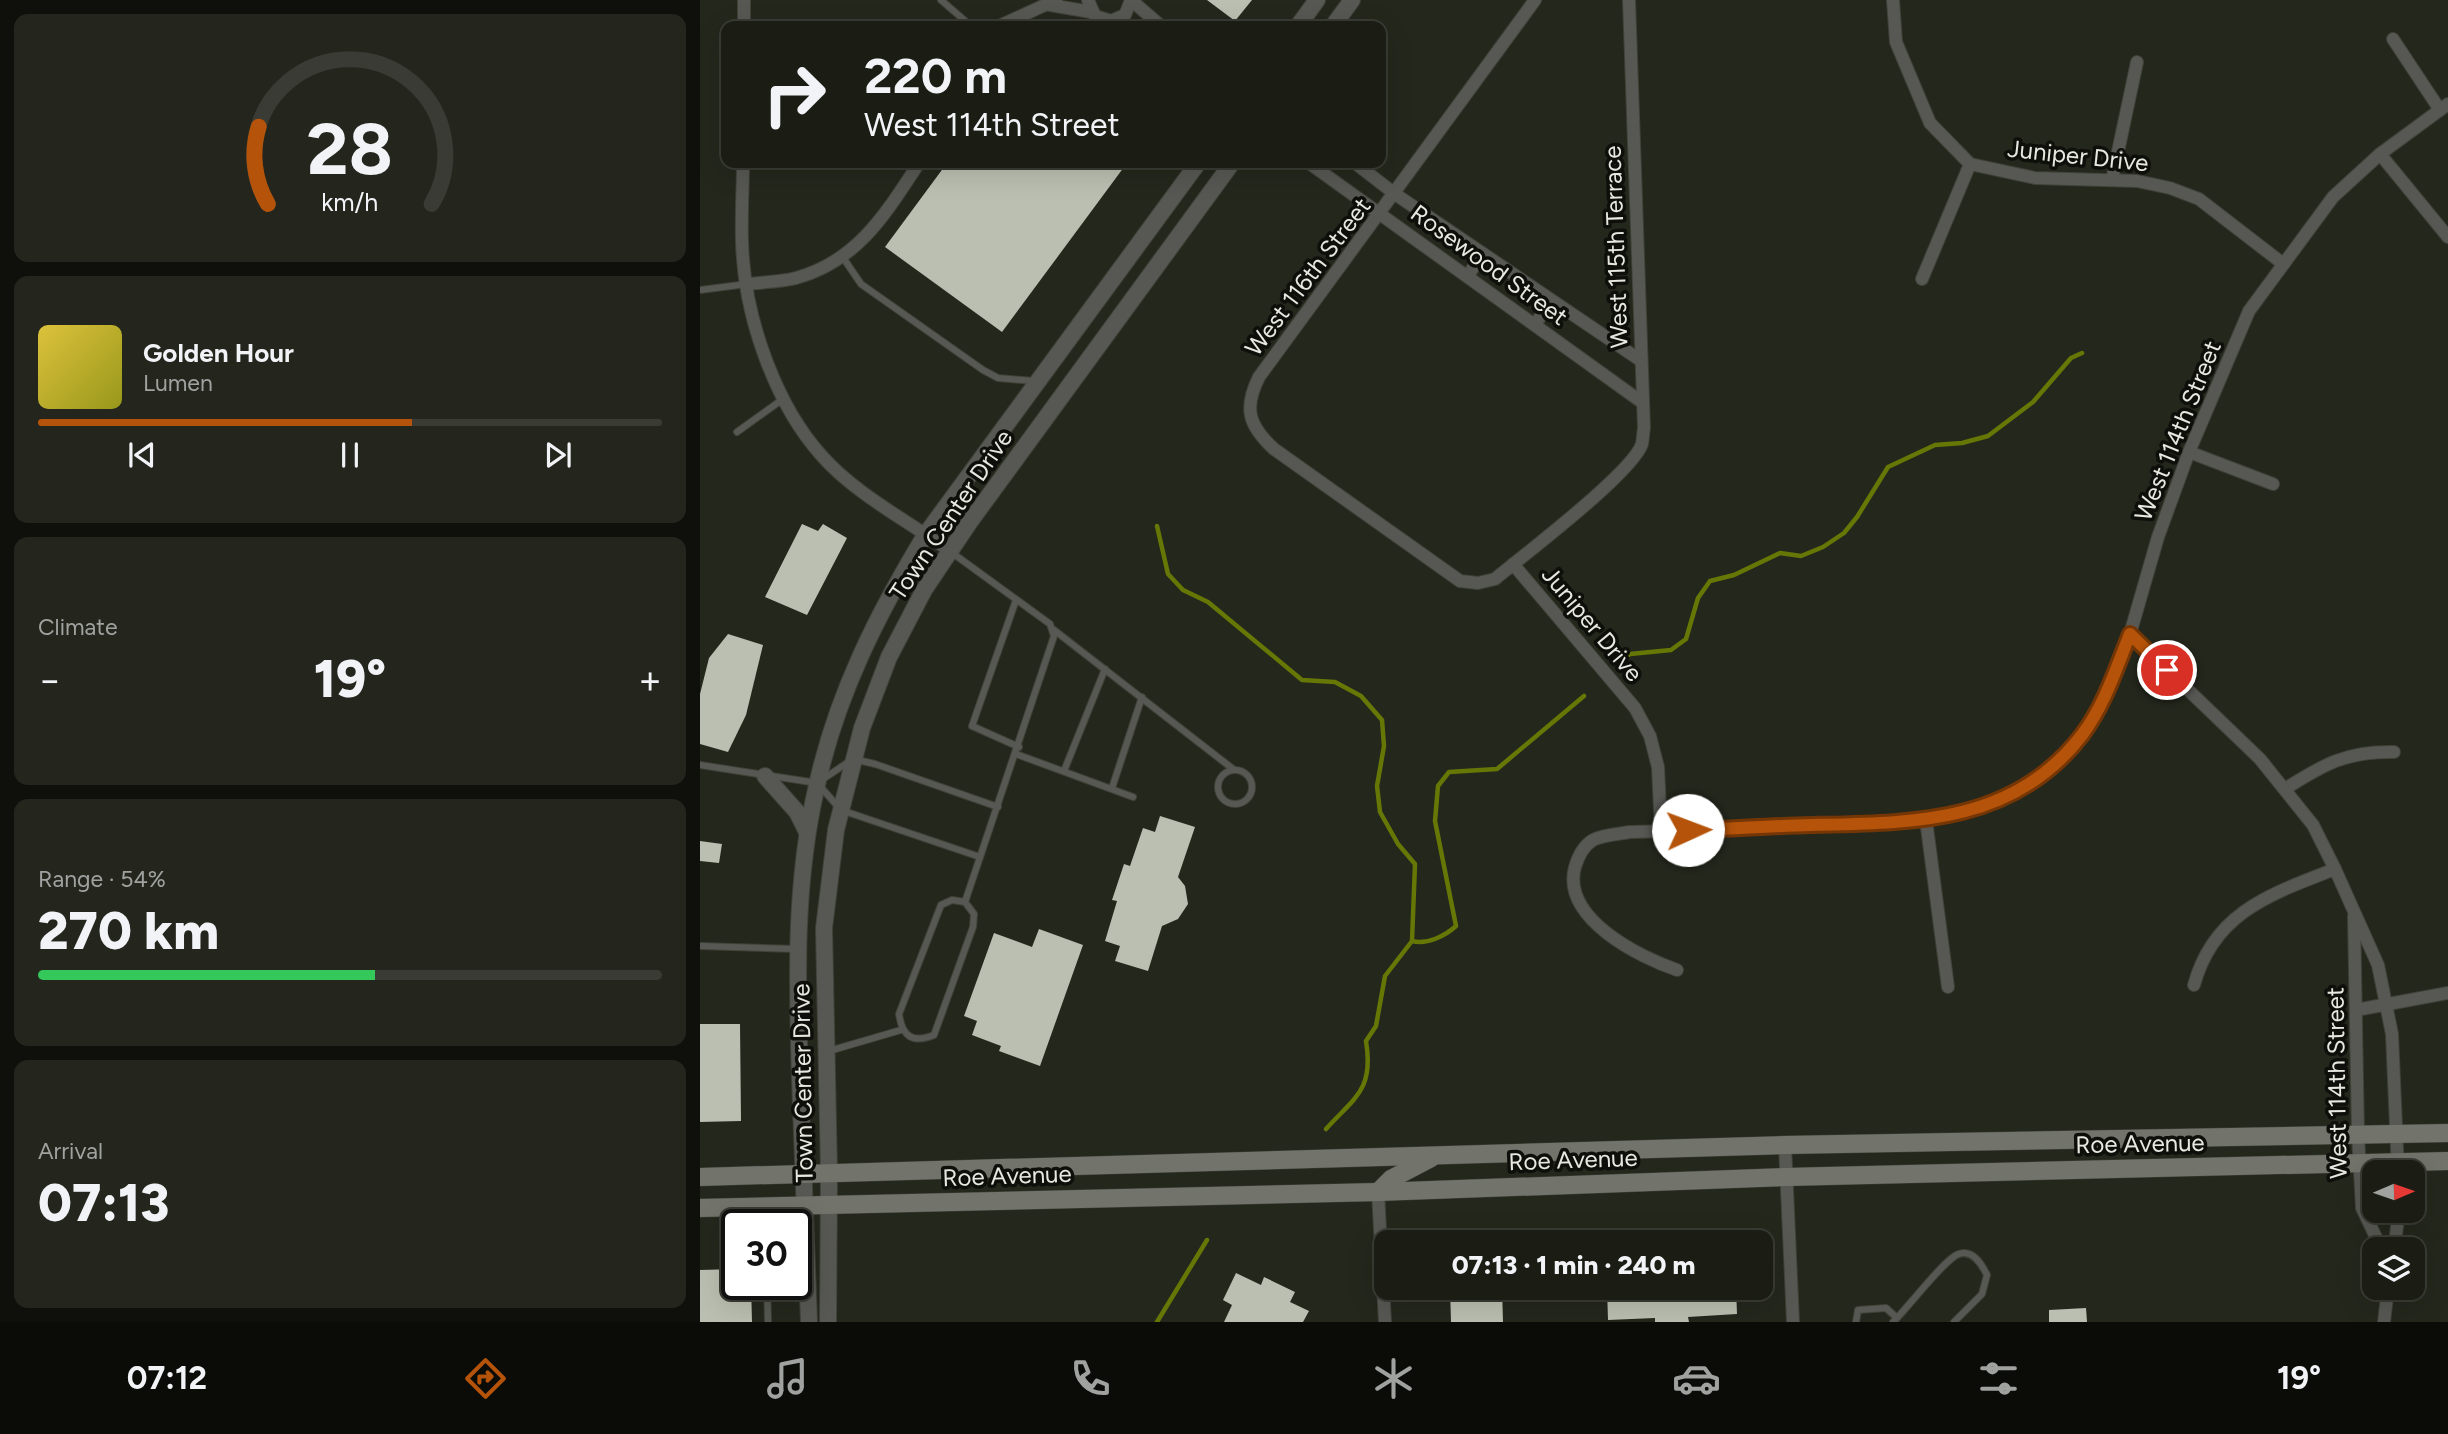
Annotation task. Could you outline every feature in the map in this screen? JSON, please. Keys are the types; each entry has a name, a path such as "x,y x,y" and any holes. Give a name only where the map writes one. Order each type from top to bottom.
{"main road":[{"name":"Roe Avenue","path":"700,1177 1785,1145 2448,1133"},
{"path":"1378,1192 1391,1179 1437,1155"},
{"name":"Roe Avenue","path":"2426,1164 2448,1161"},
{"name":"Roe Avenue","path":"700,1208 1378,1192 1786,1177 2362,1163"}],"street":[{"path":"744,0 744,21"},
{"path":"1025,21 1053,2 1089,6 1105,21 1116,20 1125,15 1131,0 1155,21"},
{"path":"1302,21 1317,0"},
{"path":"1337,21 1352,0"},
{"name":"West 116th Street","path":"1250,413 1250,395 1259,377 1535,0"},
{"name":"West 115th Terrace","path":"1513,564 1610,481 1642,445 1643,403 1629,0"},
{"path":"1893,0 1896,42 1930,123 1970,164"},
{"path":"2393,39 2444,107"},
{"path":"2112,180 2137,62"},
{"name":"West 114th Street","path":"2398,1160 2392,1034 2378,965 2313,825 2238,736 2130,634 2158,537 2189,452 2249,312 2282,262 2333,197 2380,154 2444,107"},
{"path":"2380,154 2448,237"},
{"name":"Juniper Drive","path":"1922,279 1970,164 2035,178 2112,180 2170,188 2199,199 2282,262"},
{"path":"743,168 743,260 760,343 783,399 821,456 863,491 950,551"},
{"path":"748,284 796,278 842,256 865,241 916,168"},
{"name":"Town Center Drive","path":"808,1322 796,949 807,832 817,783 857,661 888,595 926,534 1194,168"},
{"name":"Town Center Drive","path":"828,1322 829,1172 824,928 830,867 853,759 889,657 924,590 1228,168"},
{"name":"Rosewood Street","path":"1316,168 1643,403"},
{"name":"Rosewood Street","path":"1361,168 1395,194 1640,360"},
{"path":"1468,276 1482,253"},
{"path":"1535,324 1552,301"},
{"name":"Juniper Drive","path":"1250,413 1256,433 1274,449 1460,581 1478,583 1496,579 1513,564 1635,708 1650,736 1658,767 1661,831"},
{"path":"2189,452 2273,484"},
{"path":"1677,970 1649,961 1618,943 1582,908 1573,875 1579,855 1593,840 1630,832 1926,820 1995,802 2042,775 2069,749 2098,710 2130,634"},
{"path":"2285,789 2332,760 2362,753 2395,752"},
{"path":"765,776 797,812 807,832"},
{"path":"1926,820 1948,987"},
{"path":"2194,985 2212,942 2226,925 2273,894 2335,869"},
{"name":"West 114th Street","path":"2354,912 2362,1208 2376,1237"},
{"path":"2356,1010 2448,993"},
{"path":"1785,1145 1793,1322"},
{"path":"1378,1192 1385,1322"},
{"path":"2384,1322 2387,1300"}],"lane":[{"path":"942,0 965,21"},
{"path":"842,256 861,284 983,370 998,378 1037,381"},
{"path":"700,290 748,284"},
{"path":"737,432 783,399"},
{"path":"950,551 1233,769 1248,776 1252,787 1248,798 1238,804 1222,799 1217,789 1223,774 1233,769"},
{"path":"1016,600 972,726 1064,771 1133,797"},
{"path":"965,902 1053,645 1054,630"},
{"path":"1064,771 1105,669"},
{"path":"1112,789 1142,697"},
{"path":"817,783 853,759 875,764 998,807"},
{"path":"700,765 817,783 841,810 980,858"},
{"path":"953,900 965,902 974,914 973,927 934,1035 922,1040 908,1038 901,1030 899,1014 941,905 953,900"},
{"path":"700,946 796,949"},
{"path":"825,1052 901,1030"},
{"path":"1856,1322 1858,1310 1886,1308 1895,1320 1956,1254 1966,1253 1977,1258 1987,1275 1982,1294 1954,1322"},
{"path":"767,1300 768,1322"}],"building":[{"path":"1207,0 1252,0 1235,21"},
{"path":"943,168 1123,168 1002,332 885,247"},
{"path":"802,524 818,531 823,524 847,538 807,615 765,597"},
{"path":"728,634 763,645 746,715 728,752 700,744 700,694 709,658"},
{"path":"1160,816 1195,827 1178,877 1185,886 1188,904 1178,919 1162,926 1148,971 1115,961 1120,946 1105,941 1117,901 1112,900 1124,864 1130,866 1143,828 1155,832"},
{"path":"700,841 722,844 719,863 700,861"},
{"path":"1039,929 1083,945 1040,1066 999,1051 1001,1046 972,1035 977,1021 964,1016 994,933 1032,947"},
{"path":"700,1024 740,1024 741,1121 700,1122"},
{"path":"721,1269 721,1300 751,1300 752,1322 700,1322 700,1270"},
{"path":"1236,1273 1261,1285 1264,1277 1295,1292 1290,1302 1309,1311 1303,1322 1224,1322 1232,1305 1223,1300"},
{"path":"1450,1300 1502,1300 1503,1322 1451,1322"},
{"path":"1607,1300 1736,1300 1737,1314 1688,1317 1689,1322 1655,1322 1655,1318 1608,1320"},
{"path":"2086,1308 2087,1322 2049,1322 2049,1310"}],"waterway":[{"path":"1618,663 1630,654 1671,650 1686,639 1698,598 1710,581 1734,575 1780,553 1801,556 1823,547 1844,533 1888,467 1935,445 1962,443 1988,436 2033,402 2071,358 2082,353"},
{"path":"1157,526 1168,574 1183,590 1208,602 1302,680 1335,682 1361,696 1382,720 1384,746 1377,786 1380,812 1398,844 1415,864 1412,941 1385,976 1376,1026 1366,1041 1368,1058 1365,1082 1354,1100 1326,1129"},
{"path":"1412,941 1436,939 1456,926 1435,821 1438,786 1449,772 1497,769 1584,696"},
{"path":"1157,1322 1207,1240"}],"route":[{"path":"1688,830 1926,820 1975,810 1995,802 2042,775 2082,735 2107,693 2130,634 2167,670"}]}
